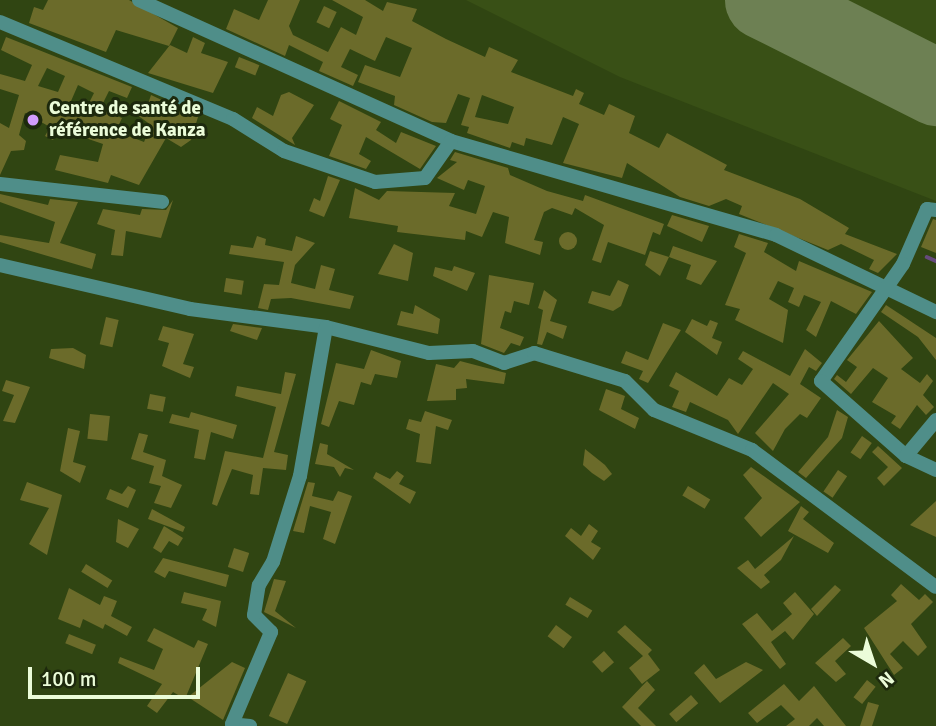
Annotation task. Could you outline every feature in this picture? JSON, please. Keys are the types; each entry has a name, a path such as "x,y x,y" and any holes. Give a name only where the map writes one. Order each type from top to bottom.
{"street":[{"path":"139,0 451,141 724,217 776,235 881,289 936,312"},
{"path":"0,22 233,118 284,151 375,182 425,178 451,141"},
{"path":"0,184 162,201"},
{"path":"936,210 927,209 903,264 881,289 821,382 906,456 936,470"},
{"path":"0,265 190,309 326,327 429,353 472,351 504,363 534,353 625,381 654,410 752,450 936,587"},
{"path":"250,726 232,724 271,632 254,615 259,585 273,562 300,476 326,327"},
{"path":"906,456 936,421"}],"shaded area":[{"path":"466,0 936,0 936,201 620,77"}],"building":[{"path":"48,0 129,0 178,28 169,46 116,30 106,52 29,23 34,7 43,10"},
{"path":"268,0 300,0 289,26 293,35 328,52 341,27 356,35 363,17 332,0 365,0 383,11 387,2 417,9 412,21 446,39 485,57 489,47 518,60 511,72 573,96 576,89 584,93 579,104 604,115 609,104 635,116 629,133 659,148 667,133 727,165 724,170 800,199 849,228 845,234 897,254 878,273 869,269 874,260 841,244 828,250 739,214 742,206 726,199 709,206 680,197 627,163 622,178 563,163 579,124 563,117 552,145 526,138 524,146 512,142 510,148 467,133 469,127 461,125 470,98 458,94 446,123 432,122 394,105 395,96 358,82 365,65 400,77 412,48 386,37 375,61 350,49 341,67 358,75 353,86 319,71 323,62 289,45 285,56 226,29 234,9 259,20","holes":["482,95 514,107 508,124 475,117"]},
{"path":"324,6 337,12 329,28 316,22"},
{"path":"6,37 132,87 127,98 109,91 100,109 122,118 116,131 144,142 151,125 133,112 138,102 147,107 151,95 198,117 191,140 181,147 166,138 139,185 111,175 108,183 55,170 60,155 98,162 103,144 59,129 53,140 45,136 50,127 25,113 19,135 26,141 24,150 11,151 0,175 0,123 9,128 19,95 0,89 0,74 25,81 32,65 1,50","holes":["47,68 65,76 58,92 38,86","78,85 94,93 84,113 68,108"]},
{"path":"193,37 205,43 201,53 228,62 213,93 148,73 170,45 187,53"},
{"path":"239,57 259,65 255,75 235,67"},
{"path":"289,92 314,105 292,138 295,145 252,118 257,107 273,116 281,95"},
{"path":"339,101 381,122 376,130 396,143 401,132 436,146 420,169 366,137 359,154 371,161 366,169 329,156 342,125 330,119"},
{"path":"455,152 508,168 510,175 547,191 583,201 585,195 664,224 660,235 653,232 645,255 608,242 601,263 592,260 604,225 575,208 572,215 552,208 544,212 534,240 543,242 540,255 505,243 509,217 493,212 482,237 466,231 465,240 397,232 398,226 349,218 355,188 379,200 387,191 455,193 449,206 476,214 485,186 468,180 464,190 437,178 457,162 450,160"},
{"path":"328,176 340,180 324,217 309,211 314,198 320,201"},
{"path":"0,194 48,205 50,199 78,202 60,243 96,254 92,269 0,242 0,235 49,243 55,222 0,202"},
{"path":"173,200 161,238 126,231 123,256 111,255 115,230 97,224 103,209 140,215 142,209 166,210"},
{"path":"672,215 709,226 702,242 667,226"},
{"path":"933,219 936,220 936,253 921,247"},
{"path":"568,232 574,235 577,241 574,247 568,250 562,247 559,241 562,235"},
{"path":"739,234 768,243 764,252 796,271 799,261 872,292 856,314 831,301 816,337 806,330 821,302 804,295 799,307 788,302 794,288 778,281 769,299 788,310 783,343 735,320 740,309 725,305 746,253 734,247"},
{"path":"257,236 266,239 265,245 292,251 296,236 315,243 295,265 291,283 315,289 321,265 335,269 329,290 354,296 350,309 291,298 271,299 268,310 258,308 264,284 279,285 284,262 229,254 231,245 253,248"},
{"path":"394,244 413,253 408,281 378,274"},
{"path":"673,246 717,261 701,285 686,279 691,265 669,257"},
{"path":"650,251 669,257 660,276 645,265"},
{"path":"454,266 475,273 467,291 433,276 435,267 452,271"},
{"path":"489,275 534,283 529,305 514,301 511,313 505,311 500,328 524,337 520,346 511,343 504,353 481,344"},
{"path":"226,278 244,281 242,295 224,292"},
{"path":"618,280 629,285 621,306 613,311 588,303 592,291 610,296"},
{"path":"544,290 557,300 550,321 567,326 563,339 547,332 542,345 537,344 543,310 538,308"},
{"path":"415,305 440,319 438,334 397,325 401,311 413,314"},
{"path":"886,305 936,338 936,360 918,337 881,312"},
{"path":"106,317 119,320 112,347 100,344"},
{"path":"692,319 707,326 710,320 718,323 712,338 722,342 717,355 685,332"},
{"path":"879,321 913,358 901,369 920,383 927,374 933,381 923,395 934,407 926,415 917,405 900,429 891,423 896,416 872,402 888,378 873,368 851,394 834,379 837,375 846,382 857,367 847,360"},
{"path":"663,323 681,330 648,383 639,379 643,371 621,363 626,351 648,360"},
{"path":"233,324 262,328 257,340 230,331"},
{"path":"163,326 194,334 183,364 194,367 190,378 162,366 169,343 158,340"},
{"path":"73,348 86,355 84,369 49,358 51,349"},
{"path":"805,349 822,363 816,371 809,367 800,384 821,398 807,418 800,414 785,429 773,451 755,433 789,394 773,383 738,434 728,420 690,402 686,412 672,407 679,391 669,386 676,372 717,396 729,378 742,385 753,369 738,359 743,351 790,376"},
{"path":"371,350 401,361 397,378 375,374 371,385 361,382 354,405 339,401 329,427 321,424 336,363 364,369"},
{"path":"460,361 506,373 504,384 466,379 467,388 456,389 456,400 427,401 436,364 454,368"},
{"path":"285,372 296,374 274,452 288,455 286,470 263,468 259,495 250,494 253,475 232,469 217,506 212,504 225,451 263,458 276,407 235,396 237,386 281,394"},
{"path":"6,380 30,387 15,423 3,421 14,395 2,391"},
{"path":"606,389 625,396 621,409 639,418 635,429 599,410"},
{"path":"150,394 166,397 163,412 147,409"},
{"path":"837,410 848,417 842,438 806,478 798,472 828,437"},
{"path":"425,411 452,420 448,430 436,426 431,464 416,462 420,434 406,429 409,419 421,422"},
{"path":"191,412 237,425 233,439 211,432 205,460 194,458 199,430 169,423 172,414 189,418"},
{"path":"90,414 110,416 107,441 87,439"},
{"path":"68,428 80,431 73,462 86,466 80,483 60,471"},
{"path":"139,433 148,435 143,452 166,460 162,476 182,485 171,508 154,503 161,486 149,483 154,466 131,459"},
{"path":"862,436 872,443 860,459 851,452"},
{"path":"320,443 328,445 327,454 354,470 345,468 340,477 334,467 315,464"},
{"path":"878,446 902,468 884,486 877,478 888,467 872,452"},
{"path":"585,449 612,474 604,481 583,465"},
{"path":"751,467 800,502 761,537 744,518 762,498 743,475"},
{"path":"838,470 847,476 833,498 823,492"},
{"path":"397,471 404,476 399,484 416,492 410,504 373,478 376,472 390,479"},
{"path":"27,482 62,495 47,555 29,544 49,508 20,500"},
{"path":"308,482 315,483 312,496 333,501 338,491 352,496 335,544 323,539 331,512 310,506 304,533 293,531"},
{"path":"128,486 136,490 128,508 106,499 110,489 122,494"},
{"path":"688,486 710,499 705,509 682,495"},
{"path":"936,501 936,537 910,525"},
{"path":"801,506 809,512 803,519 834,543 828,553 788,531"},
{"path":"152,509 185,527 183,532 148,519"},
{"path":"118,519 139,529 128,548 116,542"},
{"path":"589,524 598,531 591,542 601,548 593,560 565,536 571,528 581,536"},
{"path":"164,526 183,538 178,546 169,541 161,553 153,548"},
{"path":"794,536 781,560 764,575 770,582 761,589 737,568 748,560 755,569"},
{"path":"234,548 249,553 243,572 228,567"},
{"path":"163,558 229,575 226,587 169,571 165,578 154,572"},
{"path":"86,564 112,580 108,588 81,572"},
{"path":"274,579 286,581 275,611 296,628 264,612"},
{"path":"901,584 919,600 925,594 933,602 911,624 927,647 918,656 903,641 890,654 903,668 894,675 864,628 897,601 891,595"},
{"path":"835,585 841,590 817,616 811,609"},
{"path":"69,588 100,605 104,596 117,601 111,616 132,627 127,636 105,624 103,629 83,619 80,628 58,619"},
{"path":"184,592 221,601 216,627 202,620 207,609 181,603"},
{"path":"795,592 814,614 793,640 785,631 771,642 786,664 780,669 742,624 757,613 772,631 792,614 783,603"},
{"path":"570,597 592,610 588,618 565,605"},
{"path":"556,625 572,637 564,648 548,636"},
{"path":"625,625 652,650 648,654 660,670 642,684 629,668 643,656 617,632"},
{"path":"154,628 194,648 198,640 208,644 185,699 173,692 157,713 147,706 162,684 118,663 120,657 154,670 163,649 147,641"},
{"path":"69,634 96,645 92,654 65,643"},
{"path":"843,638 851,646 835,661 846,674 836,682 815,663"},
{"path":"604,651 614,662 602,673 592,662"},
{"path":"232,662 245,668 223,720 188,697"},
{"path":"746,662 763,670 720,703 694,673 704,664 716,679"},
{"path":"288,673 306,681 287,724 269,716"},
{"path":"867,680 876,687 862,704 853,697"},
{"path":"647,681 655,690 638,708 656,726 641,726 622,707"},
{"path":"784,684 799,701 814,686 846,726 824,726 817,718 809,726 786,726 795,719 781,705 757,723 748,713"},
{"path":"691,695 698,703 676,722 669,714"},
{"path":"868,702 879,705 872,726 860,726"}],"waterway":[{"path":"927,257 936,261"}],"runway":[{"path":"763,0 936,87"}],"place":[{"name":"Centre de santé de référence de Kanza","path":"33,120"}]}
